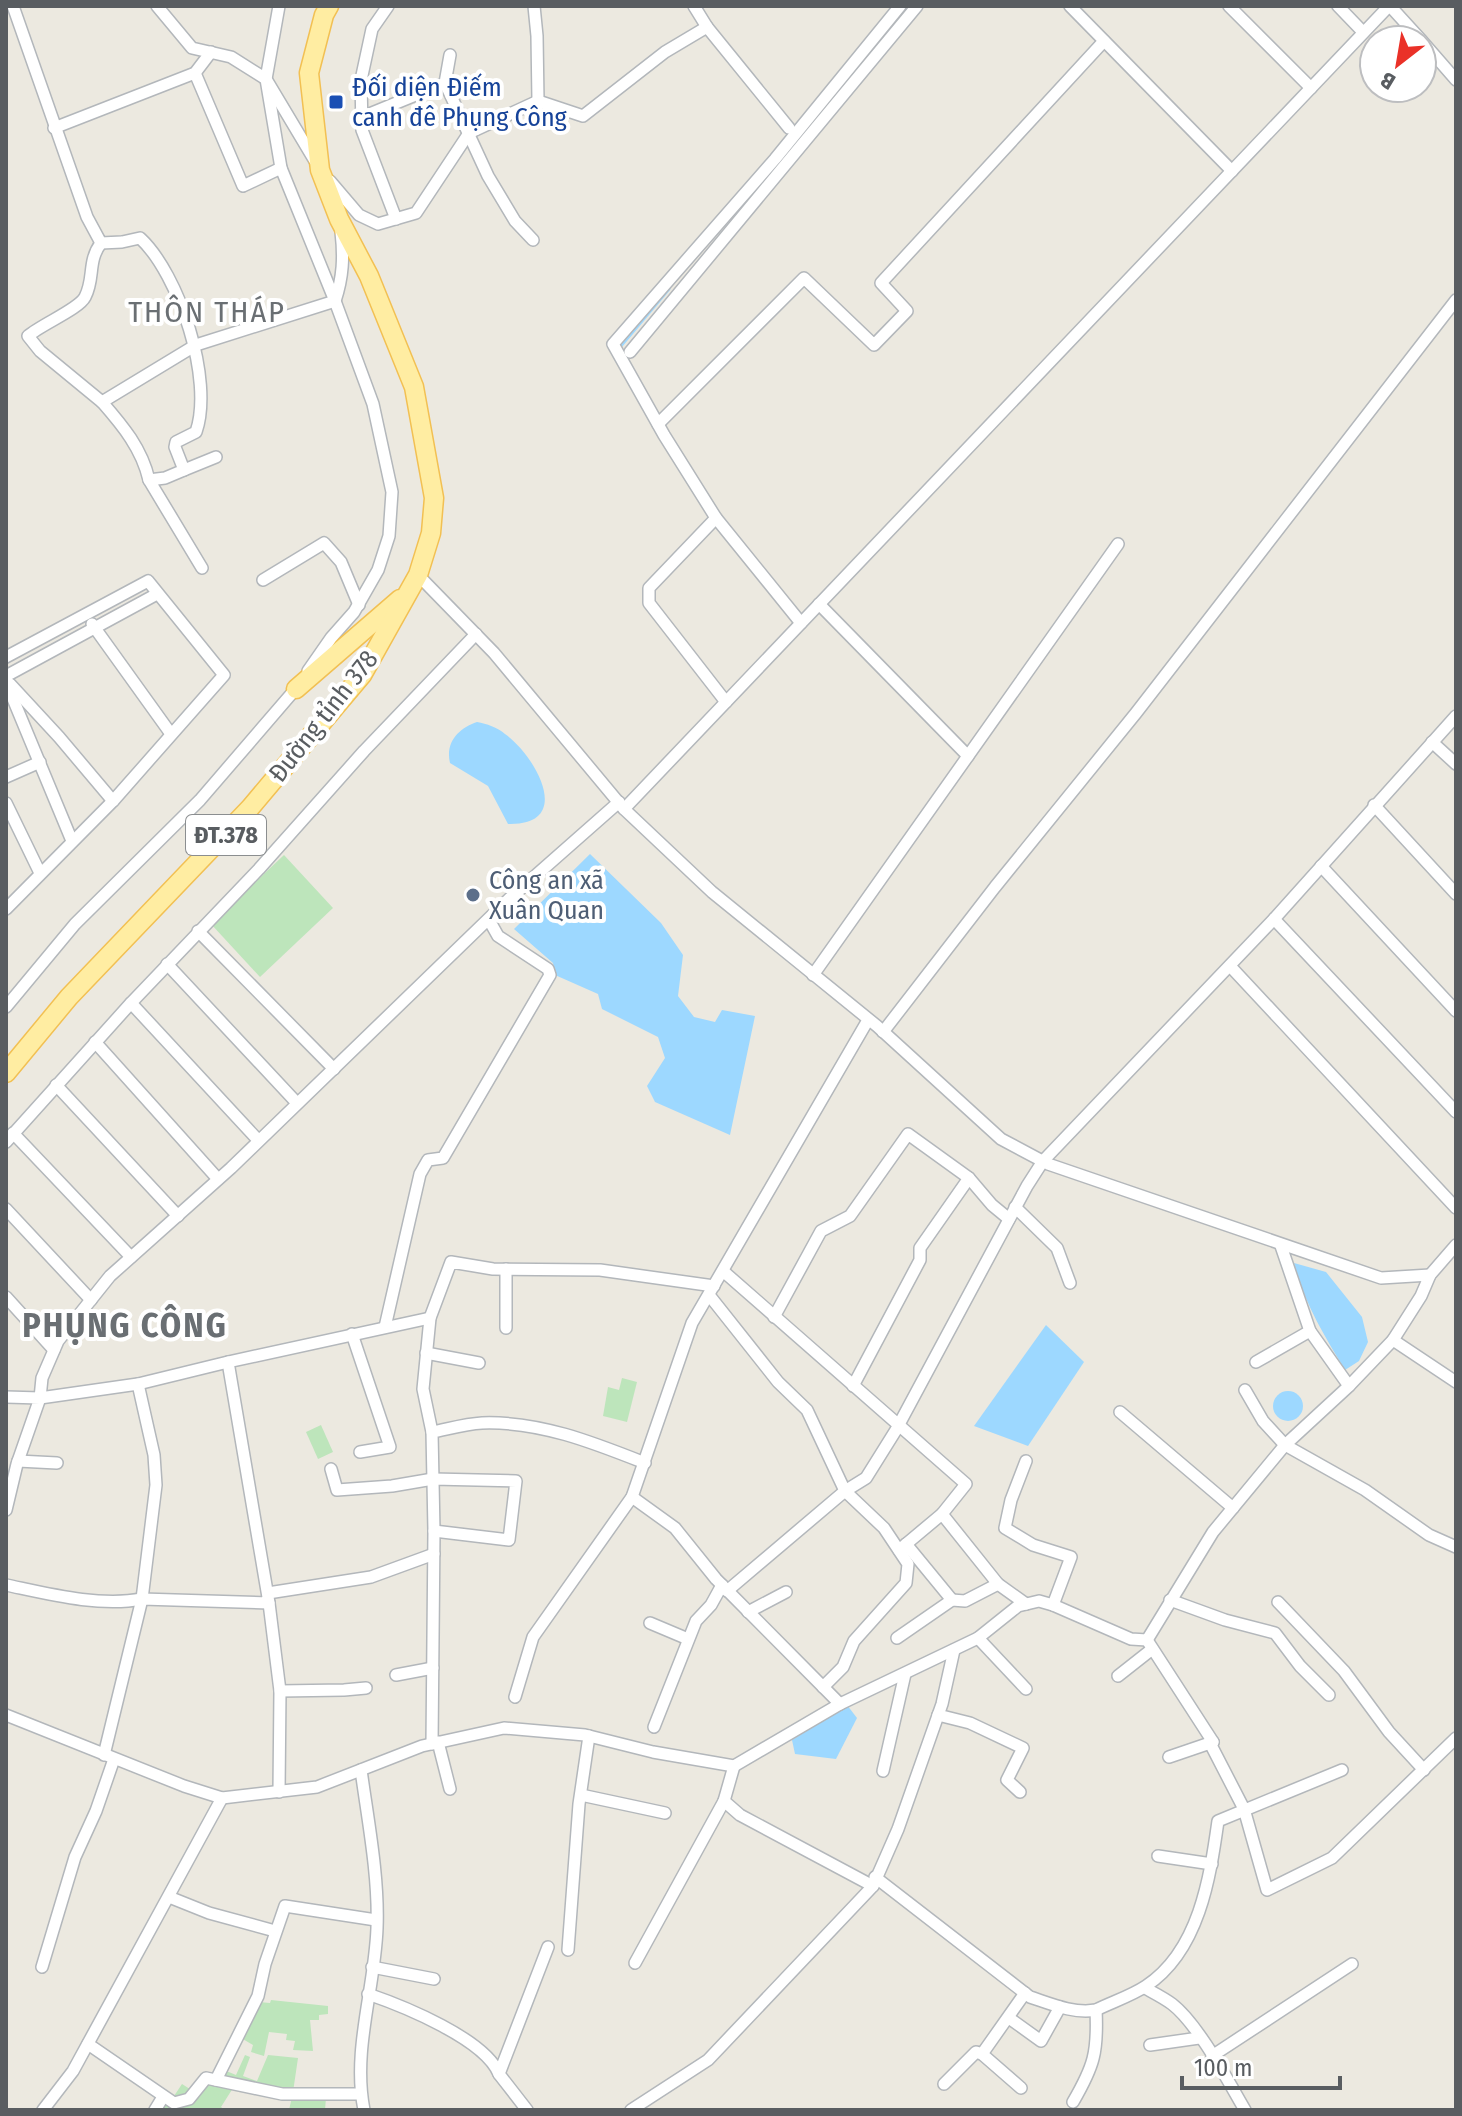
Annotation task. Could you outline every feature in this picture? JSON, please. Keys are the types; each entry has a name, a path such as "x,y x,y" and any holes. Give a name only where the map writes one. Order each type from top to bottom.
{"main road":[{"name":"Đường tỉnh 378","path":"6,1073 69,997 250,808 362,675 414,583 431,533 434,498 414,387 369,276 339,219 320,170 309,73 329,6"},
{"path":"296,689 414,583"}],"street":[{"path":"13,6 87,217 101,243"},
{"path":"157,6 192,48 231,57 266,79 320,170 359,215 378,224 416,213 469,133 538,101 583,116 665,52 707,27"},
{"path":"6,1007 75,924 200,800 296,689 331,638 359,605 378,570 389,536 392,492 373,404 281,168 266,79 279,6"},
{"path":"388,6 372,29 361,80 362,130 396,219"},
{"path":"534,6 538,101"},
{"path":"694,6 707,27 789,128"},
{"path":"801,623 716,518 613,344 775,159 900,6"},
{"path":"630,352 917,6"},
{"path":"1070,6 1232,171"},
{"path":"1229,6 1311,88"},
{"path":"1338,6 1358,27"},
{"path":"1371,24 1390,6 1406,24"},
{"path":"6,1510 18,1461 40,1398 42,1378 58,1341 110,1276 218,1179 489,920 621,806 726,702 1358,37"},
{"path":"658,424 804,278 874,345 907,311 881,283 1104,41"},
{"path":"54,128 195,73 211,52"},
{"path":"450,55 445,83 488,176 515,221 533,240"},
{"path":"1438,60 1456,80"},
{"path":"195,73 243,186 281,168"},
{"path":"362,117 445,83"},
{"path":"335,301 342,280 344,257 339,219"},
{"path":"101,243 140,238 151,248 182,309 196,345 201,413 196,432 176,442 184,470"},
{"path":"101,243 92,255 90,285 85,299 76,309 64,312 28,336 40,351 102,402 127,430 145,462 149,480 202,568"},
{"path":"883,1032 1136,713 1456,300"},
{"path":"102,402 196,345 335,301"},
{"path":"149,480 165,478 216,457"},
{"path":"716,518 649,588 649,603 726,702"},
{"path":"263,580 324,543 341,562 359,605"},
{"path":"813,975 1118,544"},
{"path":"6,657 87,617 148,581 224,675 113,801 7,902"},
{"path":"414,583 476,634 621,806 712,892 883,1032 1001,1139 1043,1161 1281,1246 1381,1278 1430,1275"},
{"path":"6,679 157,594"},
{"path":"819,604 968,756"},
{"path":"87,617 171,734"},
{"path":"131,1257 10,1138 167,964 476,634"},
{"path":"6,679 11,709 40,762 72,841"},
{"path":"6,679 113,801"},
{"path":"654,1727 696,1621 724,1588 845,1491 866,1478 898,1426 1015,1207 1043,1161 1274,919 1456,716"},
{"path":"1432,742 1456,764"},
{"path":"6,777 40,762"},
{"path":"6,803 40,873"},
{"path":"1374,805 1456,894"},
{"path":"1321,866 1456,1011"},
{"path":"1274,919 1456,1112"},
{"path":"385,1327 420,1174 428,1160 443,1158 550,975 548,969 498,936 489,920"},
{"path":"198,931 334,1069"},
{"path":"167,964 296,1102"},
{"path":"1230,966 1456,1208"},
{"path":"131,1003 258,1140"},
{"path":"515,1697 533,1637 632,1497 692,1323 868,1020"},
{"path":"95,1042 218,1179"},
{"path":"56,1085 178,1216"},
{"path":"774,1317 821,1231 850,1216 908,1134 969,1178 1009,1219"},
{"path":"853,1386 920,1260 920,1248 969,1178"},
{"path":"1015,1207 1057,1248 1070,1283"},
{"path":"6,1209 91,1300"},
{"path":"1118,1676 1149,1645 1170,1600 1213,1532 1285,1445 1393,1340 1421,1296 1430,1275 1456,1245"},
{"path":"1281,1246 1310,1331 1349,1386"},
{"path":"450,1789 435,1743 432,1432 423,1389 430,1318 451,1262 506,1269 600,1270 712,1290 778,1382 807,1410 845,1491 952,1600"},
{"path":"506,1269 506,1328"},
{"path":"723,1271 966,1484 942,1514 903,1547"},
{"path":"6,1297 54,1350"},
{"path":"6,1397 40,1398 138,1384 430,1318"},
{"path":"1256,1362 1310,1331"},
{"path":"352,1334 390,1447 360,1452"},
{"path":"1393,1340 1456,1382"},
{"path":"426,1353 479,1363"},
{"path":"228,1362 268,1598 280,1691 279,1792"},
{"path":"42,1967 75,1857 96,1811 142,1599 156,1485 154,1455 138,1384"},
{"path":"1245,1390 1263,1421 1285,1445 1365,1490 1429,1535 1456,1547"},
{"path":"1120,1412 1233,1508"},
{"path":"432,1432 478,1423 531,1426 587,1440 645,1463"},
{"path":"18,1461 57,1463"},
{"path":"1026,1461 1011,1500 1005,1528 1033,1545 1071,1557 1053,1605"},
{"path":"331,1469 337,1490 433,1479 516,1481 509,1540 434,1531"},
{"path":"632,1497 675,1528 724,1588 840,1704"},
{"path":"942,1514 998,1584 1026,1604"},
{"path":"823,1687 843,1667 854,1641 906,1583 908,1564 903,1547"},
{"path":"6,1585 51,1595 126,1602 142,1599 268,1598 371,1577 434,1554"},
{"path":"897,1638 952,1600 965,1601 998,1584"},
{"path":"748,1612 786,1592"},
{"path":"1170,1600 1225,1620 1275,1633 1300,1666 1329,1695"},
{"path":"6,1715 222,1798 317,1787 435,1743 504,1728 589,1736 653,1752 734,1766 840,1704 978,1638 1018,1606 1039,1601 1149,1645 1213,1742 1211,1745 1244,1809 1267,1890 1332,1858 1456,1738"},
{"path":"1278,1602 1344,1671 1389,1732 1424,1770"},
{"path":"650,1623 688,1639"},
{"path":"978,1638 1026,1689"},
{"path":"631,2110 708,2060 874,1882 898,1829 938,1715 954,1650"},
{"path":"396,1675 433,1668"},
{"path":"883,1771 905,1674"},
{"path":"280,1691 366,1688"},
{"path":"938,1715 970,1723 1023,1748 1007,1780 1020,1792"},
{"path":"568,1950 589,1736"},
{"path":"1169,1757 1213,1742"},
{"path":"635,1963 724,1801 734,1766"},
{"path":"361,1770 371,1837 376,1920 361,2094 364,2110"},
{"path":"724,1801 740,1815 874,1882 1025,1993 1060,2007 1088,2011 1145,1988 1170,1964 1192,1929 1210,1877 1218,1821 1342,1770"},
{"path":"581,1795 665,1813"},
{"path":"43,2110 73,2071 222,1798"},
{"path":"1158,1856 1212,1864"},
{"path":"169,1897 209,1913 275,1931"},
{"path":"216,2080 258,1996 285,1906 376,1920"},
{"path":"499,2074 548,1947"},
{"path":"1212,2056 1352,1964"},
{"path":"372,1967 434,1979"},
{"path":"1145,1988 1174,2006 1212,2056 1245,2110"},
{"path":"982,2054 1025,1993"},
{"path":"368,1994 417,2011 473,2045 494,2062 499,2074 527,2110"},
{"path":"1009,2018 1041,2041 1060,2007"},
{"path":"1073,2102 1092,2067 1098,2044 1096,2010"},
{"path":"1150,2045 1199,2038"},
{"path":"88,2044 174,2103 186,2102 203,2078 282,2094 361,2094"},
{"path":"944,2084 976,2052 1021,2088"},
{"path":"155,2110 163,2097"}],"green space":[{"path":"284,855 333,908 260,977 211,924"},
{"path":"622,1378 637,1382 627,1422 603,1416 608,1387 619,1390"},
{"path":"321,1425 333,1452 318,1459 306,1432"},
{"path":"271,2000 328,2006 328,2014 319,2015 319,2020 310,2020 313,2051 293,2050 295,2041 286,2040 287,2034 269,2032 264,2056 251,2052 253,2045 241,2038 259,2002 270,2003"},
{"path":"245,2055 250,2057 243,2076 257,2081 268,2055 298,2058 293,2092 219,2079 224,2070 236,2075"},
{"path":"204,2080 233,2088 221,2107 225,2110 157,2110 166,2096 172,2099 182,2084 196,2093"},
{"path":"292,2097 326,2098 325,2110 289,2110"}],"water":[{"path":"477,722 499,729 517,744 537,773 545,802 540,814 528,822 508,824 488,786 450,763 450,749 455,737"},
{"path":"590,854 661,923 683,955 678,996 694,1017 715,1022 722,1010 755,1016 730,1135 655,1102 647,1086 665,1058 658,1037 602,1009 598,994 555,975 553,963 514,929"},
{"path":"1294,1263 1326,1272 1362,1317 1368,1342 1359,1361 1345,1370 1309,1305"},
{"path":"1046,1325 1084,1362 1028,1446 974,1426"},
{"path":"1288,1391 1299,1395 1303,1406 1299,1417 1288,1421 1277,1417 1273,1406 1277,1395"},
{"path":"847,1705 857,1718 836,1759 795,1754 792,1740"}],"waterway":[{"path":"620,347 669,289"}],"place":[{"name":"Đối diện Điếm canh đê Phụng Công","path":"336,102"},
{"name":"Công an xã Xuân Quan","path":"473,895"}],"district":[{"name":"THÔN THÁP","path":"207,312"},
{"name":"PHỤNG CÔNG","path":"125,1325"}]}
